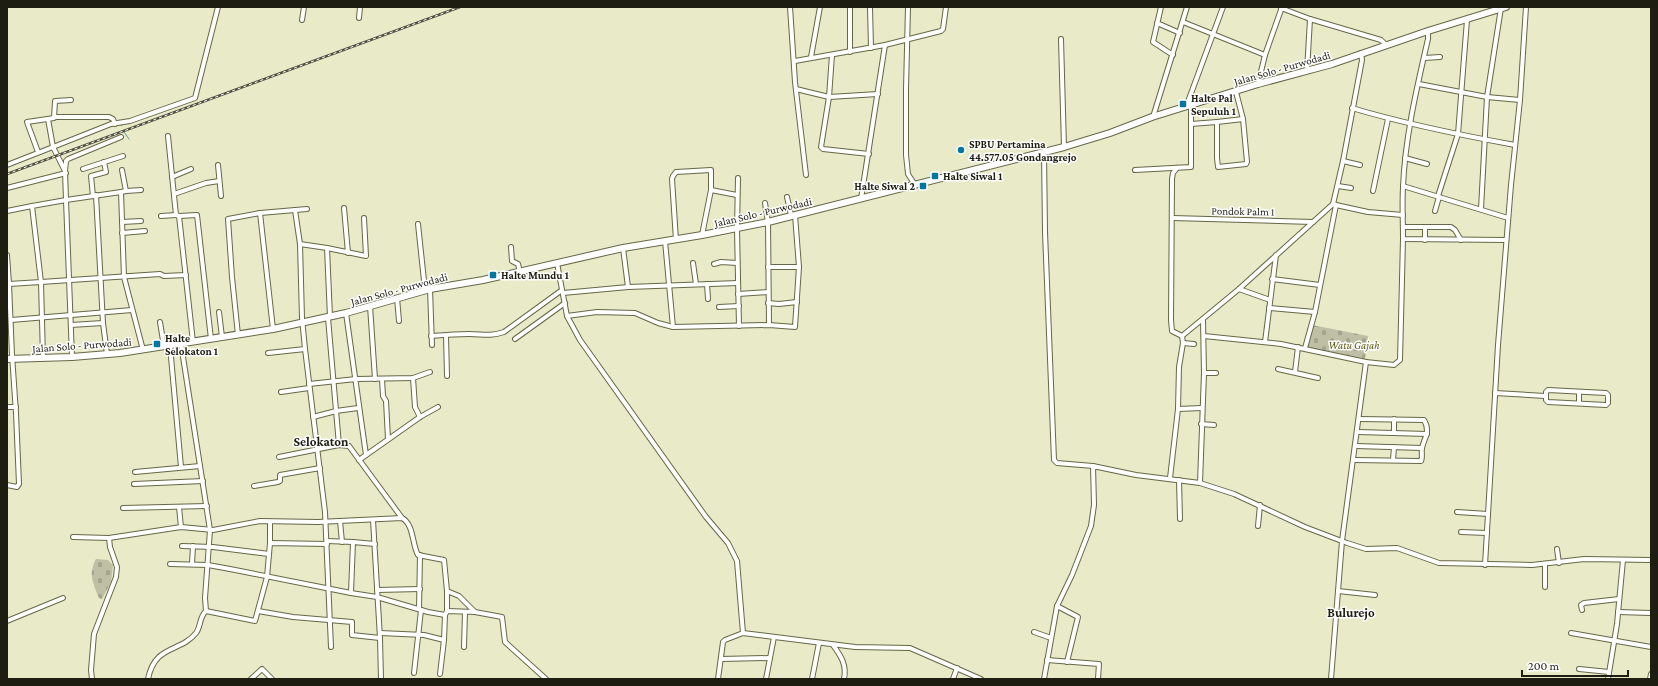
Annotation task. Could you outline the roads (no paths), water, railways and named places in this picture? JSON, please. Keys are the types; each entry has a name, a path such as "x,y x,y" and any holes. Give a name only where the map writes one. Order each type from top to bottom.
{"main road":[{"name":"Jalan Solo - Purwodadi","path":"9,359 72,357 107,354 273,330 346,313 428,290 520,272 623,248 702,236 768,222 1064,147 1110,133 1152,117 1258,84 1332,64 1428,31 1504,8"}],"street":[{"path":"7,165 98,129 145,116 195,98 218,7"},
{"path":"302,20 304,7"},
{"path":"359,18 360,7"},
{"path":"790,7 796,89 806,175"},
{"path":"811,57 820,7"},
{"path":"850,7 850,52"},
{"path":"870,7 871,48"},
{"path":"908,7 906,40 906,162 908,174 915,185"},
{"path":"795,61 811,57 885,46 942,30 946,7"},
{"path":"1161,7 1154,42 1173,55"},
{"path":"1135,170 1190,168 1192,165 1189,106 1223,7"},
{"path":"1258,84 1265,55 1281,7 1310,19 1381,40 1386,45"},
{"path":"1486,565 1495,393 1506,240 1520,100 1526,7"},
{"path":"1152,117 1180,33 1186,8"},
{"path":"1481,209 1487,97 1504,8"},
{"path":"1307,71 1310,19"},
{"path":"1435,211 1458,134 1467,20"},
{"path":"1183,22 1265,55"},
{"path":"1157,23 1180,33"},
{"path":"1204,336 1265,342 1305,348 1366,362 1394,365 1400,360 1403,186 1411,123 1428,38 1428,31"},
{"path":"1061,39 1064,147"},
{"path":"861,199 885,46"},
{"path":"1305,348 1315,312 1331,235 1334,205 1362,60 1361,53"},
{"path":"832,55 829,97 821,148 869,154"},
{"path":"1424,58 1440,57"},
{"path":"1419,84 1487,97 1520,100"},
{"path":"796,89 829,97 878,94"},
{"path":"1217,122 1217,166 1244,165 1247,163 1243,119 1236,92"},
{"path":"55,118 55,101 71,100"},
{"path":"1352,108 1388,119 1515,145"},
{"path":"38,152 27,122 55,118 109,117 113,119 115,124"},
{"path":"48,119 53,146 66,172"},
{"path":"1191,124 1243,119"},
{"path":"1373,191 1388,119"},
{"path":"168,136 193,342"},
{"path":"72,357 66,161 121,137"},
{"path":"1044,152 1045,232 1054,460 1057,464 1093,466 1136,475 1170,478 1200,483 1234,494 1305,527 1366,549 1397,548 1430,561 1447,564 1532,565 1584,559 1651,560"},
{"path":"84,169 123,156"},
{"path":"1406,158 1427,164"},
{"path":"1343,161 1360,165"},
{"path":"104,162 106,172 91,176 101,279 103,323 107,354"},
{"path":"218,165 221,196"},
{"path":"1170,478 1178,409 1179,367 1184,343 1182,336 1172,329 1172,179 1173,173 1177,168"},
{"path":"172,177 191,169"},
{"path":"122,170 126,191"},
{"path":"676,240 673,176 676,172 710,170 712,174 711,190 702,236"},
{"path":"7,188 66,172"},
{"path":"738,178 737,229 739,326"},
{"path":"174,194 206,183 219,181"},
{"path":"1338,186 1350,188"},
{"path":"1403,186 1508,218"},
{"path":"7,211 66,200 141,190"},
{"path":"711,190 737,195"},
{"path":"121,192 124,278 143,350"},
{"path":"567,316 597,312 635,313 658,323 673,327 769,325 795,326 799,267 793,215 787,196"},
{"path":"765,202 768,222 769,325"},
{"path":"1334,205 1368,212 1403,215"},
{"path":"1182,336 1239,289 1334,205"},
{"path":"32,206 40,282 43,358"},
{"path":"344,208 348,253"},
{"path":"238,335 228,218 260,213 307,209"},
{"path":"295,210 300,244 302,323 326,522 331,647"},
{"path":"260,213 273,330"},
{"path":"162,216 197,216 211,339"},
{"path":"300,244 366,256 364,218"},
{"name":"Pondok Palm 1","path":"1172,218 1313,222"},
{"path":"122,222 141,221"},
{"path":"418,224 428,290 432,345"},
{"path":"1403,227 1454,228 1460,240"},
{"path":"1425,227 1425,240"},
{"path":"122,233 145,231"},
{"path":"1403,239 1506,240"},
{"path":"665,241 673,327"},
{"path":"327,248 329,317 339,445"},
{"path":"511,248 512,260 518,264 520,272"},
{"path":"623,248 628,287"},
{"path":"7,255 11,320 9,359 16,407 19,484 17,487 7,485"},
{"path":"1265,342 1276,255"},
{"path":"714,264 721,262 738,263"},
{"path":"557,263 567,316 580,340 706,517 726,539 735,554 739,569 743,634"},
{"path":"694,263 696,284"},
{"path":"768,267 799,267"},
{"path":"8,284 124,278 160,274 164,276 186,275"},
{"path":"1272,279 1320,285"},
{"path":"431,336 469,334 489,336 500,333 562,292 668,284 738,283"},
{"path":"707,284 708,299"},
{"path":"1239,289 1270,300"},
{"path":"738,294 768,292"},
{"path":"397,298 399,320"},
{"path":"515,339 565,302"},
{"path":"768,303 779,304 796,302"},
{"path":"370,306 375,379"},
{"path":"719,307 739,306"},
{"path":"1269,308 1315,312"},
{"path":"11,320 132,310"},
{"path":"219,312 222,337"},
{"path":"346,313 356,379 358,408 366,454"},
{"path":"1200,483 1204,373 1203,320"},
{"path":"160,322 167,346 181,467"},
{"path":"71,325 103,323"},
{"path":"446,335 447,376"},
{"path":"1184,343 1194,344"},
{"path":"148,679 151,668 162,654 182,644 196,633 202,616 206,611 205,598 210,530 182,344"},
{"path":"1295,372 1298,347"},
{"path":"268,354 305,349"},
{"path":"1331,679 1342,541 1360,419 1361,392 1366,362"},
{"path":"1278,369 1318,378"},
{"path":"281,392 334,381 413,378 430,372"},
{"path":"1204,373 1216,373"},
{"path":"413,378 415,407 420,417"},
{"path":"382,379 383,396 386,401 388,439"},
{"path":"1548,390 1579,392 1606,393 1609,399 1608,403 1606,405 1548,402 1545,396 1548,390"},
{"path":"1579,392 1579,403"},
{"path":"1495,393 1545,396"},
{"path":"7,407 16,407"},
{"path":"359,460 420,417 438,407"},
{"path":"313,418 336,411 358,408"},
{"path":"1178,409 1202,408"},
{"path":"1354,460 1421,461 1422,448 1427,434 1424,420 1360,419"},
{"path":"1394,419 1394,433"},
{"path":"1201,424 1214,425"},
{"path":"1358,432 1427,434"},
{"path":"279,457 339,445 349,446 402,518 407,522 412,532 414,547 417,553 420,555 444,559 447,591 440,674"},
{"path":"1356,446 1422,448"},
{"path":"1393,460 1394,447"},
{"path":"136,472 200,466"},
{"path":"1044,679 1057,606 1072,575 1091,526 1094,505 1093,466"},
{"path":"254,486 278,482 280,481 280,474 320,468"},
{"path":"1179,480 1180,519"},
{"path":"134,484 203,481"},
{"path":"123,508 207,506"},
{"path":"1258,526 1260,506"},
{"path":"179,507 181,527"},
{"path":"1457,512 1488,514"},
{"path":"73,537 109,538 181,527 210,530 246,523 326,522 402,518"},
{"path":"373,520 381,679"},
{"path":"340,521 342,542"},
{"path":"206,611 254,622 256,620 267,577 270,554 270,522"},
{"path":"1461,532 1487,533"},
{"path":"92,679 91,670 94,634 116,577 117,567 110,547 109,538"},
{"path":"270,543 375,542 382,539"},
{"path":"352,594 353,542"},
{"path":"182,546 209,546 270,554"},
{"path":"192,564 193,546"},
{"path":"1557,549 1559,563"},
{"path":"414,673 420,610 420,555"},
{"path":"1608,679 1615,642 1623,560"},
{"path":"170,564 208,565 352,594 377,597 420,610 446,613 475,612 502,617 505,642 546,679"},
{"path":"1545,564 1545,587"},
{"path":"377,590 420,589"},
{"path":"447,591 459,596 475,612"},
{"path":"1338,592 1375,595"},
{"path":"7,621 63,598"},
{"path":"1582,610 1581,605 1584,603 1619,598"},
{"path":"1057,606 1078,617 1067,662"},
{"path":"258,611 293,617 352,622 352,635 424,635 444,640"},
{"path":"464,647 465,612"},
{"path":"1618,612 1651,613"},
{"path":"1034,632 1051,638"},
{"path":"1571,633 1615,642 1651,647"},
{"path":"718,679 722,645 725,640 743,634 833,645 910,648 980,679"},
{"path":"766,679 774,637"},
{"path":"812,679 819,643"},
{"path":"833,645 844,663 844,679"},
{"path":"721,659 770,658"},
{"path":"1047,660 1099,664 1098,679"},
{"path":"252,678 262,668 272,679"},
{"path":"953,679 957,668"},
{"path":"1579,669 1609,672"},
{"path":"1650,679 1651,674"}],"waterway":[{"path":"124,132 129,139"}],"railway":[{"path":"7,174 460,7"}],"place":[{"name":"Halte Pal Sepuluh 1","path":"1183,104"},
{"name":"SPBU Pertamina 44.577.05 Gondangrejo","path":"961,150"},
{"name":"Halte Siwal 1","path":"935,176"},
{"name":"Halte Siwal 2","path":"923,186"},
{"name":"Halte Mundu 1","path":"493,275"},
{"name":"Halte Selokaton 1","path":"157,344"}],"district":[{"name":"Selokaton","path":"321,441"},
{"name":"Bulurejo","path":"1351,612"}],"park label":[{"name":"Watu Gajah","path":"1354,345"}]}
